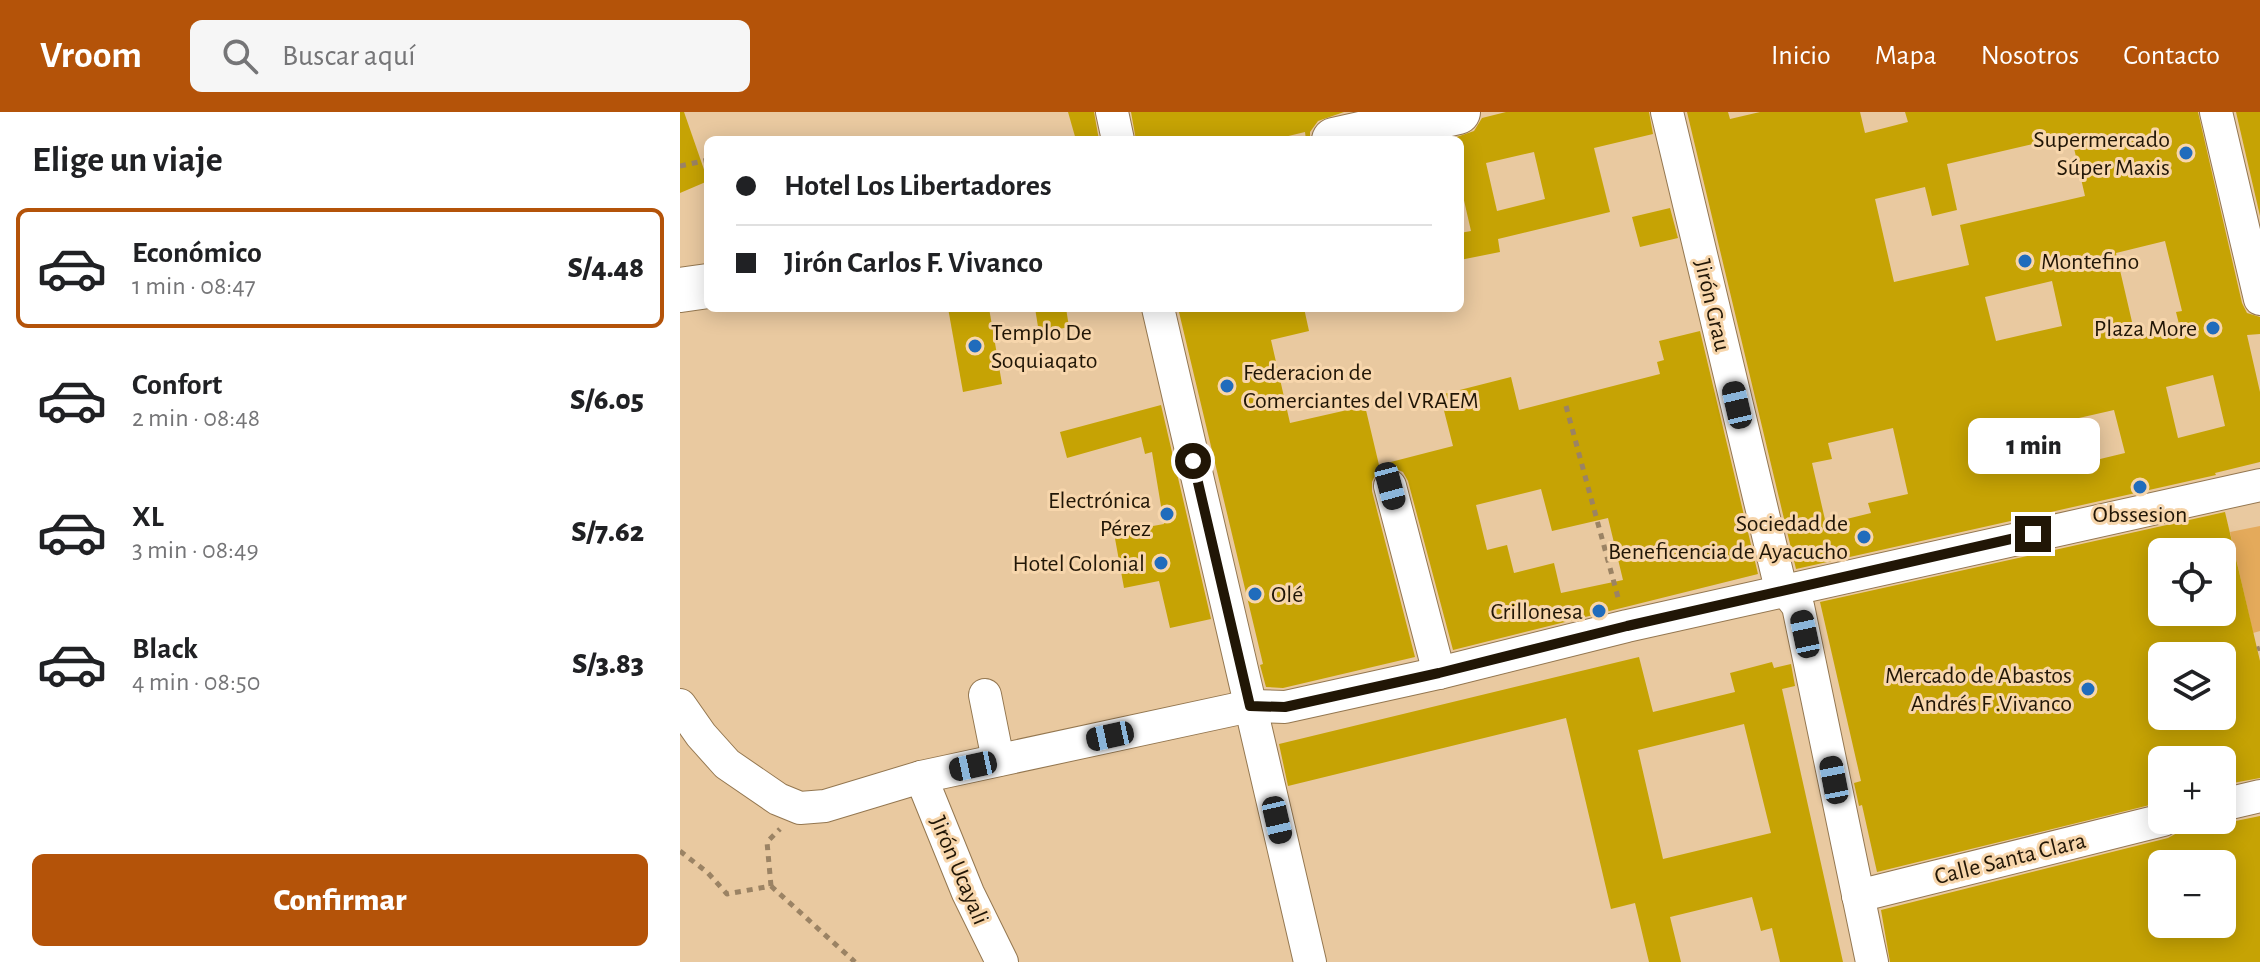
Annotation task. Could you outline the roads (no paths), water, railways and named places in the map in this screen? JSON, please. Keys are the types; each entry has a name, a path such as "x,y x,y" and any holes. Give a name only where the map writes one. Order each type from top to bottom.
{"street":[{"path":"1112,112 1117,136"},
{"path":"1352,136 1458,112"},
{"name":"Jirón Grau","path":"1667,112 1779,581 1798,606 1872,962"},
{"path":"2216,112 2260,299"},
{"path":"680,290 704,287"},
{"path":"1159,312 1310,962"},
{"path":"680,705 727,764 778,799 800,808 825,806 921,777 1250,706 1285,707 1439,673 1627,626 2260,485"},
{"path":"1390,486 1439,673"},
{"path":"985,695 998,760"},
{"name":"Jirón Ucayali","path":"921,777 968,893 1002,962"},
{"path":"2236,802 2260,796"},
{"name":"Calle Santa Clara","path":"1858,896 2148,824"}],"place":[{"name":"Supermercado Súper Maxis","path":"2186,153"},
{"name":"Montefino","path":"2025,261"},
{"name":"Plaza More","path":"2213,328"},
{"name":"Templo De Soquiaqato","path":"975,346"},
{"name":"Federacion de Comerciantes del VRAEM","path":"1227,386"},
{"name":"Obssesion","path":"2140,487"},
{"name":"Electrónica Pérez","path":"1167,514"},
{"name":"Sociedad de Beneficencia de Ayacucho","path":"1864,537"},
{"name":"Hotel Colonial","path":"1161,563"},
{"name":"Olé","path":"1255,594"},
{"name":"Crillonesa","path":"1599,611"},
{"name":"Mercado de Abastos Andrés F .Vivanco","path":"2088,689"}]}
